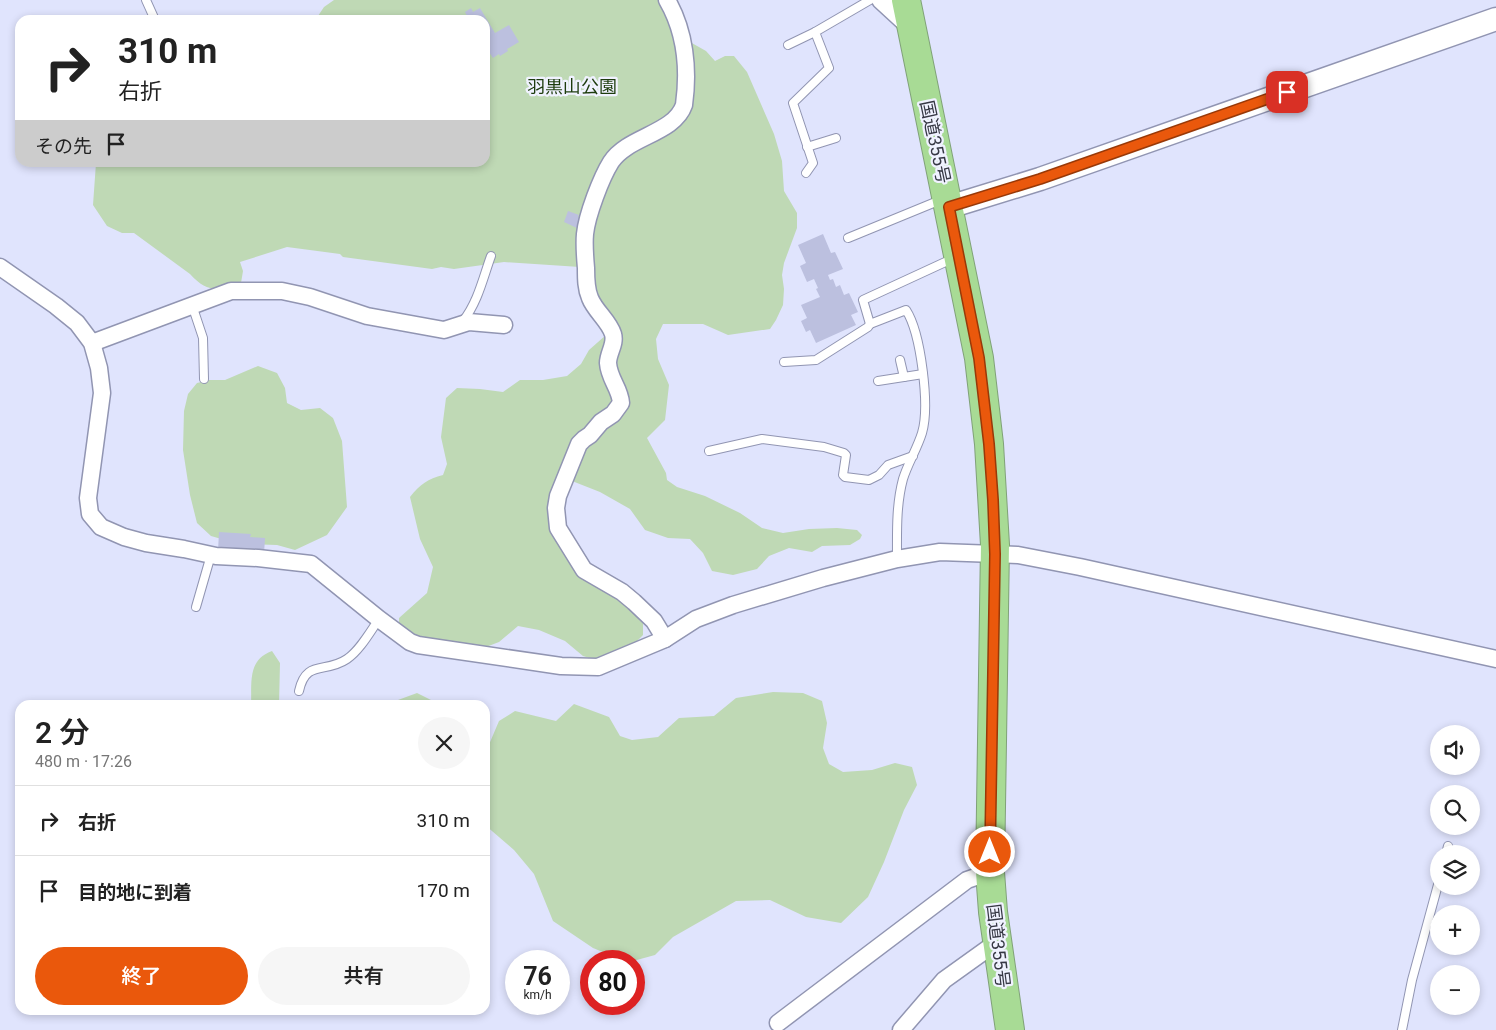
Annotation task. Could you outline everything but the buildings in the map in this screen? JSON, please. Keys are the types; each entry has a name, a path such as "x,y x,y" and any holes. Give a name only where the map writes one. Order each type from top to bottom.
{"highway":[{"name":"国道355号","path":"909,12 980,368 989,444 995,554 990,872 993,912 1010,1030"}],"street":[{"path":"665,639 654,621 634,602 622,592 584,570 558,528 556,508 561,487 577,448 601,422 618,409 621,402 621,396 609,372 608,361 614,341 612,332 595,308 586,286 585,234 603,177 617,154 676,118 682,112 684,105 685,55 676,16 667,0"},
{"path":"880,0 905,23 909,12"},
{"path":"948,202 1040,179 1496,19"},
{"path":"0,267 56,306 77,324 92,343 99,368 102,393 88,498 90,514 101,527 124,538 211,555 311,564 379,619 410,642 418,645 561,666 598,667 665,639 696,619 733,605 823,578 897,559 940,552 1018,555 1496,659"},
{"path":"92,343 231,291 282,291 310,297 367,316 444,330 469,322 504,325"},
{"path":"778,1023 967,880 990,872"},
{"path":"901,1030 944,980 997,942"}],"lane":[{"path":"146,0 153,15"},
{"path":"788,45 815,32 870,0"},
{"path":"806,173 813,163 793,104 829,68 815,32"},
{"path":"807,146 836,138"},
{"path":"848,238 948,202"},
{"path":"462,323 480,290 491,256"},
{"path":"870,324 863,300 958,256"},
{"path":"192,305 203,338 204,379"},
{"path":"784,362 816,360 870,324 906,310 912,318 923,374 925,413 922,432 904,478 899,498 897,559"},
{"path":"900,360 904,377"},
{"path":"878,382 923,374"},
{"path":"709,451 762,439 824,447 846,455 843,475 845,477 869,480 879,475 888,465 913,456"},
{"path":"196,607 211,555"},
{"path":"299,691 302,678 309,672 347,659 379,619"},
{"path":"1402,1030 1412,980 1435,895"}],"green space":[{"name":"羽黒山公園","path":"334,0 662,0 690,42 706,51 715,61 725,56 734,56 747,72 774,134 782,161 784,191 797,213 797,228 784,263 782,275 784,289 783,305 770,329 728,335 703,324 663,324 656,339 658,359 669,385 665,420 647,438 666,473 667,480 677,487 705,496 740,513 762,528 783,533 809,529 837,528 857,530 862,535 860,539 850,545 822,546 812,552 789,548 769,556 757,569 733,575 712,571 703,553 690,539 668,538 645,530 630,509 600,492 572,481 550,522 562,551 577,571 630,608 643,623 643,635 633,645 599,661 583,656 565,641 539,630 518,626 499,642 486,647 426,642 399,629 399,618 427,593 433,567 420,539 410,497 425,483 443,475 447,464 441,437 446,398 457,388 503,392 520,380 543,380 567,376 581,364 589,350 606,335 580,267 504,262 454,269 441,267 432,269 287,247 240,262 243,271 241,283 226,288 214,289 202,285 134,233 122,233 107,226 93,205 96,167 490,167 490,15 319,15 324,7"},
{"path":"258,366 277,373 285,388 287,403 301,410 320,408 333,418 342,441 347,507 327,535 295,550 277,545 249,544 211,536 197,523 190,495 183,450 184,411 188,394 197,383 209,380 225,380"},
{"path":"272,651 280,663 279,700 251,700 252,673 258,660"},
{"path":"773,692 803,693 822,701 827,723 823,748 829,764 843,772 872,770 895,763 912,767 917,785 904,810 868,897 841,923 806,917 770,900 736,901 673,937 655,955 645,958 645,950 598,950 593,948 553,921 534,874 514,850 490,829 490,742 499,721 515,711 556,721 574,704 609,717 620,736 632,740 658,737 679,718 714,716 736,698"},
{"path":"417,693 431,700 398,700"}],"route":[{"path":"990,852 995,554 993,500 989,444 979,358 949,207 1040,179 1287,92"}]}
